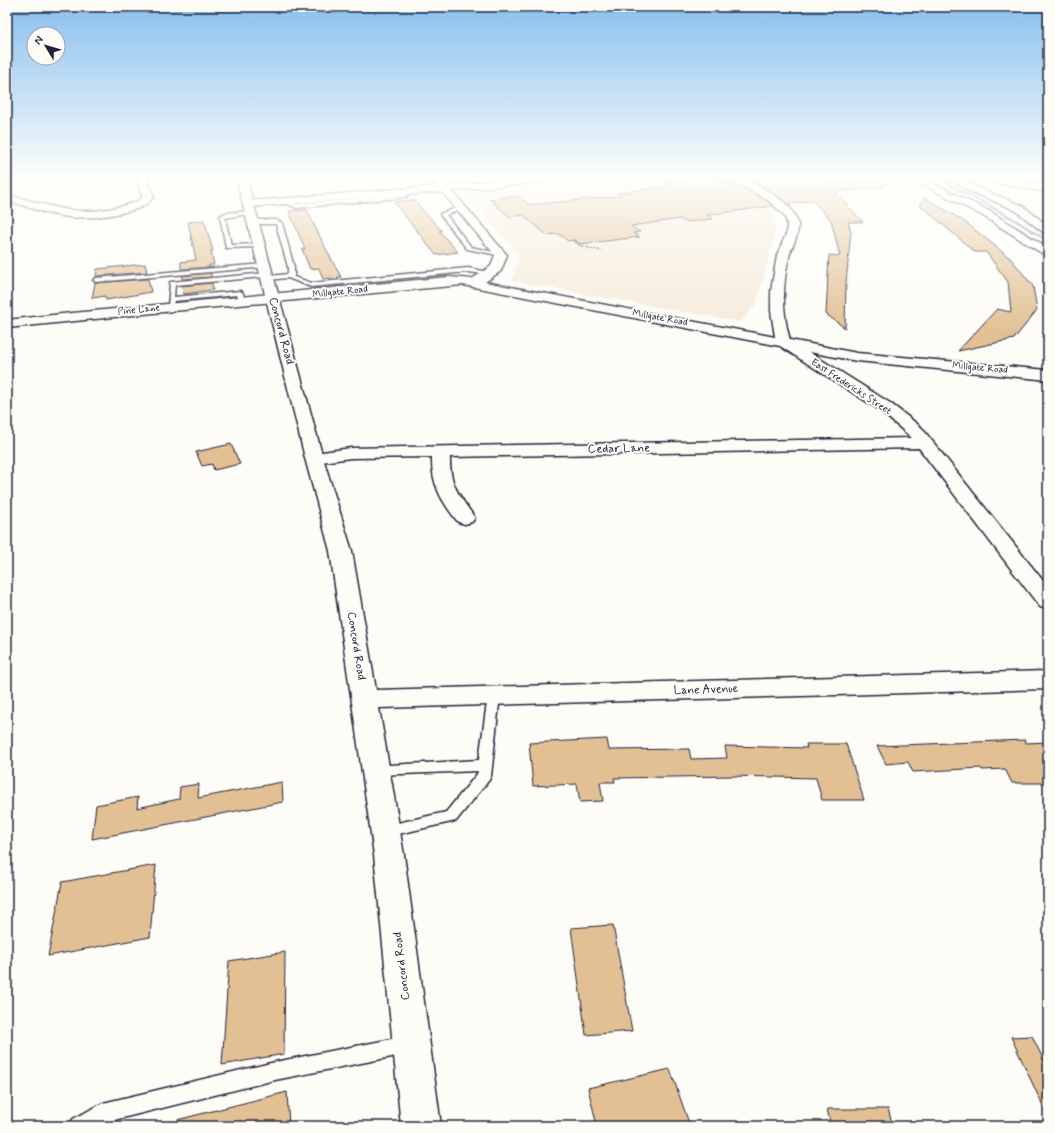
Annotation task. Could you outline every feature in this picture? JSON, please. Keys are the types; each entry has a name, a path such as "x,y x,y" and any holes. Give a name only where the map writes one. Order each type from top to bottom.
{"street":[{"name":"Concord Road","path":"255,229 270,273 314,458 341,552 385,831 421,1126"},
{"path":"475,283 497,268 501,255 479,229"},
{"path":"783,342 778,326 776,295 782,259 791,236 792,229"},
{"path":"1010,229 1048,253"},
{"name":"Millgate Road","path":"270,273 475,283 857,357 1048,375"},
{"name":"Pine Lane","path":"7,324 170,303 241,300 270,273"},
{"name":"East Fredericks Street","path":"783,342 884,406 915,431 1048,602"},
{"name":"Cedar Lane","path":"314,458 351,453 925,443"},
{"path":"441,452 440,473 444,489 452,503 465,518"},
{"name":"Lane Avenue","path":"364,699 1048,680"}],"lane":[{"path":"170,303 172,283 270,273 292,267 281,229"},
{"path":"454,229 469,248 501,255"},
{"path":"96,280 270,273 319,286 468,270 491,273"},
{"path":"385,831 452,817 484,776 494,695"},
{"path":"375,770 485,765"},
{"path":"80,1126 103,1113 110,1111 275,1071 411,1044"}],"path":[{"path":"572,240 582,246 602,251"}],"shaded area":[{"path":"496,229 775,229 775,236 756,304 741,322 512,281 519,254"}],"building":[{"path":"189,229 207,229 213,251 211,251 214,265 209,265 210,267 181,269 181,262 196,260"},
{"path":"297,229 316,229 341,277 323,279 319,268 310,269 302,249 305,249"},
{"path":"415,229 440,229 442,231 439,231 458,252 436,255"},
{"path":"540,229 635,229 640,232 633,233 640,237 580,244 575,240 568,241 559,234 547,235"},
{"path":"833,229 850,229 846,283 845,328 826,314 829,255 840,256"},
{"path":"948,229 974,229 1011,259 1033,286 1037,310 1014,339 958,351 997,309 1011,312 1008,282 986,252 975,252"},
{"path":"145,264 147,272 96,276 97,269"},
{"path":"211,273 211,277 182,279 182,276"},
{"path":"148,279 151,292 106,300 105,296 92,298 95,283"},
{"path":"212,283 213,290 183,294 182,286"},
{"path":"231,444 240,464 214,470 212,464 202,466 196,452"},
{"path":"607,739 609,750 689,749 691,759 727,758 725,746 807,748 806,744 846,744 864,800 822,800 816,778 731,776 614,778 615,782 600,782 603,801 580,802 577,784 533,786 529,743"},
{"path":"1025,740 1026,743 1048,742 1048,783 1012,783 1005,769 982,770 981,768 913,772 908,762 886,764 877,746"},
{"path":"282,782 283,802 92,839 96,805 138,797 137,808 179,799 180,787 199,784 198,798"},
{"path":"156,865 150,937 48,956 62,882"},
{"path":"613,925 632,1031 586,1035 571,928"},
{"path":"285,952 284,1054 222,1065 229,961"},
{"path":"1032,1036 1048,1069 1048,1117 1011,1037"},
{"path":"670,1069 690,1126 597,1126 588,1088"},
{"path":"287,1092 289,1126 178,1126 177,1120"},
{"path":"827,1109 888,1109 893,1126 831,1126"}],"waterway":[{"path":"1029,229 1048,241"}]}
